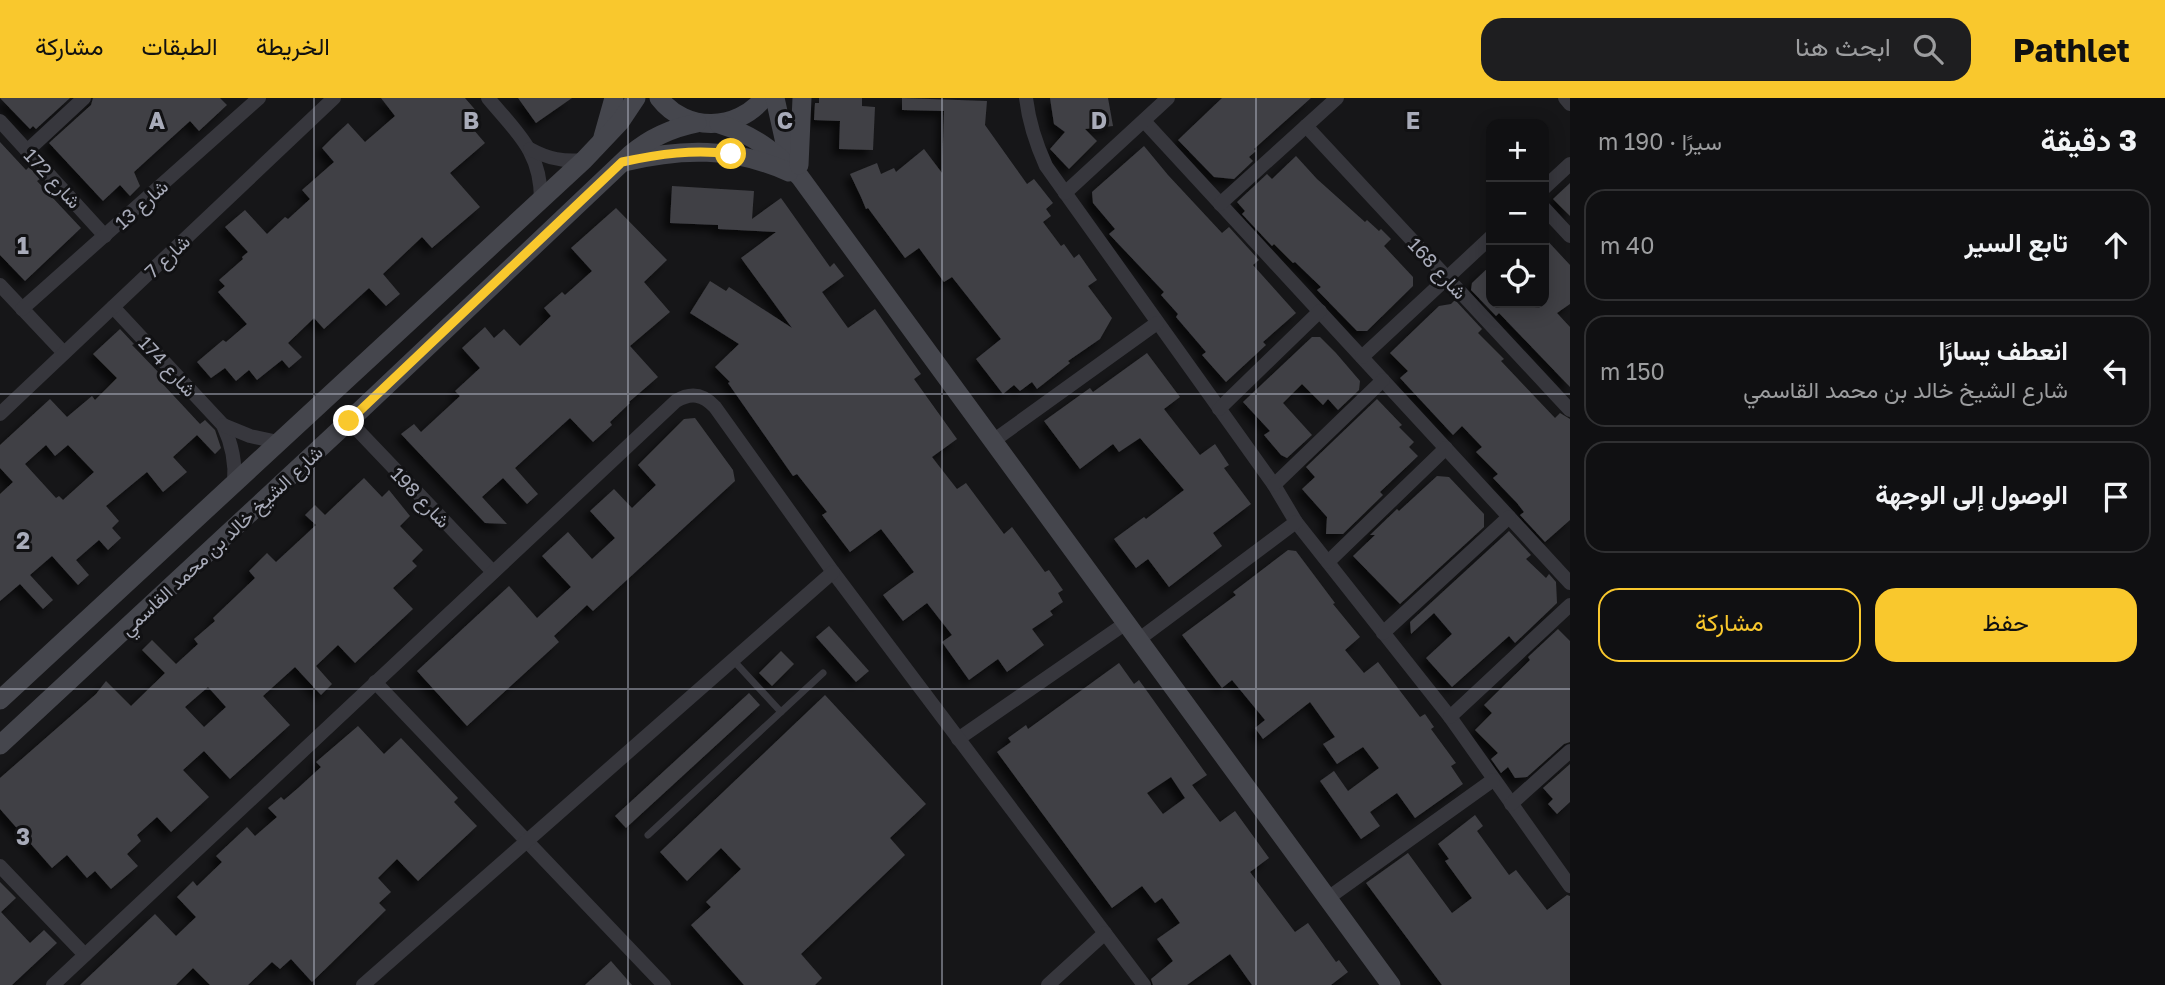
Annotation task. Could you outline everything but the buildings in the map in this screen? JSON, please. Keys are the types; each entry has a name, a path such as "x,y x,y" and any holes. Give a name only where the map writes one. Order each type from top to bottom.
{"main road":[{"path":"601,143 614,98"},
{"name":"شارع الشيخ خالد بن محمد القاسمي","path":"0,700 584,160 620,122 636,98"},
{"path":"659,98 674,113 697,123 719,124 734,129 761,143 800,177 1391,985"},
{"path":"719,124 747,114 764,98"},
{"path":"775,98 785,143 800,177"},
{"path":"800,177 798,141 802,98"},
{"name":"شارع الشيخ خالد بن محمد القاسمي","path":"0,745 349,421 622,162 652,139 682,126 697,123"},
{"path":"622,162 661,154 710,151 775,165 800,177"}],"street":[{"path":"27,150 84,98"},
{"name":"شارع 13","path":"22,309 259,98"},
{"name":"شارع 7","path":"0,414 334,98"},
{"path":"488,98 530,149 539,174 541,200"},
{"path":"1026,98 1030,122 1046,166 1274,485 1296,522 1450,717 1570,886"},
{"path":"1220,204 1336,98"},
{"path":"1565,98 1570,104"},
{"path":"1065,193 1144,121 1162,100"},
{"name":"شارع 172","path":"0,121 106,236"},
{"path":"1144,121 1570,583"},
{"name":"شارع 168","path":"1306,126 1570,410"},
{"path":"530,149 550,159 573,162 584,160"},
{"path":"1549,183 1570,164"},
{"path":"1549,213 1570,236"},
{"path":"1362,357 1486,242"},
{"path":"0,285 64,353"},
{"name":"شارع 174","path":"113,307 222,425 228,435 234,459 234,483"},
{"path":"1219,409 1320,311"},
{"path":"993,441 1157,323"},
{"path":"1274,485 1382,380"},
{"path":"53,985 676,401 686,395 707,398 715,407 833,572 1144,985"},
{"name":"شارع 198","path":"349,421 494,572"},
{"name":"شارع 174","path":"222,425 250,436 278,442"},
{"path":"1328,562 1446,449"},
{"path":"1383,633 1509,517"},
{"path":"1138,640 1296,522"},
{"path":"362,985 833,572"},
{"path":"1450,717 1570,605"},
{"path":"958,739 1126,623"},
{"path":"375,682 664,985"},
{"path":"1511,804 1570,751"},
{"path":"1328,898 1493,780"},
{"path":"0,866 85,955"},
{"path":"1048,985 1105,933"}],"lane":[{"path":"733,660 781,712"},
{"path":"648,835 823,673"}],"route":[{"path":"349,421 622,162 685,152 731,154"}]}
